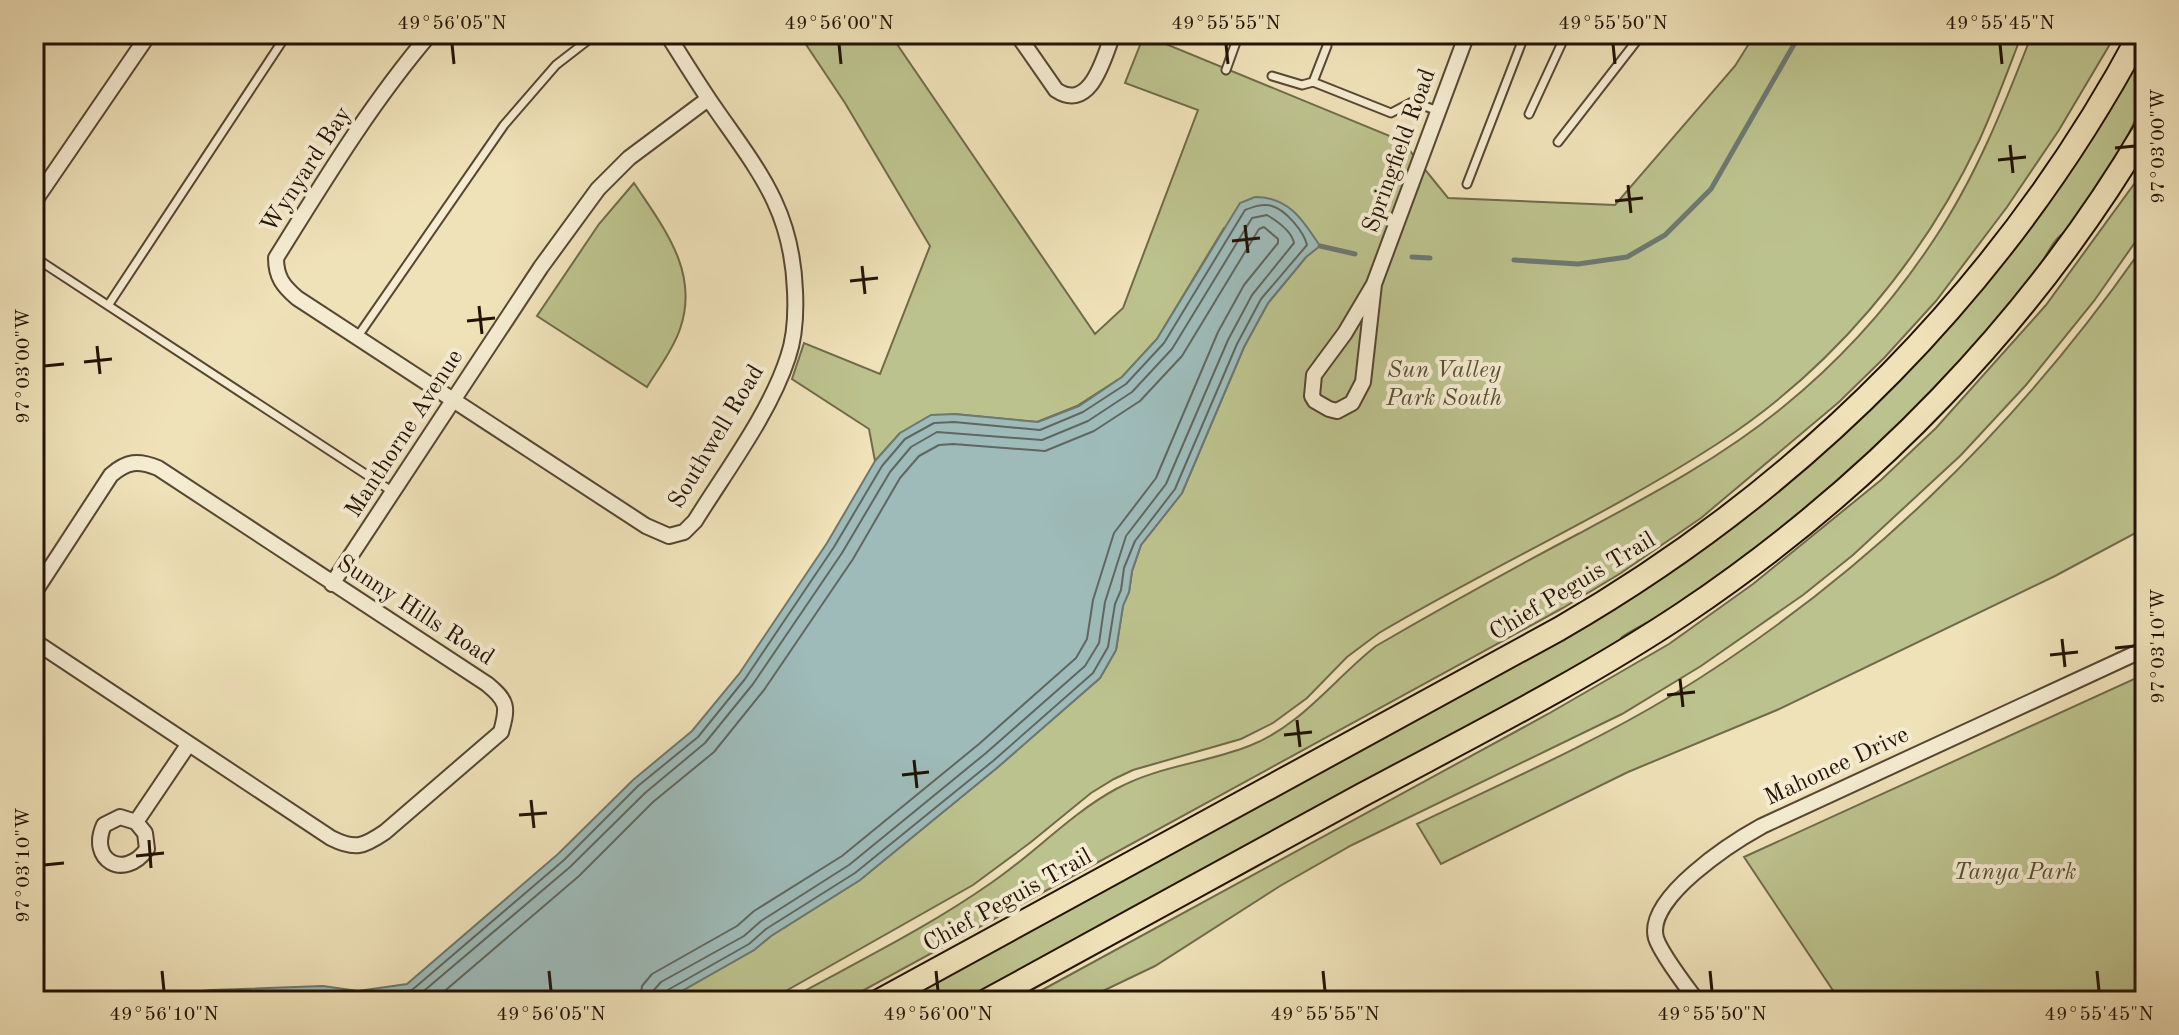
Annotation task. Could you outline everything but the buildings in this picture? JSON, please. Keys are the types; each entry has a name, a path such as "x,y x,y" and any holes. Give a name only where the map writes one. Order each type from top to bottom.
{"main road":[{"name":"Chief Peguis Trail","path":"879,1001 1559,629 1650,574 1727,519 1848,417 1960,300 2064,162 2140,34"},
{"path":"986,1001 1565,685 1683,614 1748,568 1844,490 1911,428 1968,369 2032,294 2075,236 2145,130"}],"street":[{"path":"34,202 149,34"},
{"name":"Wynyard Bay","path":"430,34 397,73 276,258 276,273 297,298 453,400"},
{"name":"Southwell Road","path":"453,400 657,533 669,536 684,532 695,521 772,396 789,355 796,309 790,240 781,211 762,175 667,34"},
{"path":"1017,34 1056,90 1073,96 1084,92 1093,83 1113,34"},
{"name":"Springfield Road","path":"1374,284 1363,382 1352,403 1337,411 1329,409 1312,396 1314,375 1345,333 1374,284 1466,37"},
{"name":"Manthorne Avenue","path":"332,584 541,267 598,189 629,158 708,99"},
{"name":"Sunny Hills Road","path":"34,593 111,475 123,464 142,462 158,468 502,696 507,711 501,732 367,845 347,846 188,745 34,641"},
{"name":"Mahonee Drive","path":"1697,1001 1656,939 1655,925 1667,902 1711,858 1762,826 2145,649"},
{"path":"136,822 188,745"}],"lane":[{"path":"109,304 287,34"},
{"path":"358,336 504,125 556,65 596,34"},
{"path":"1226,70 1239,34"},
{"path":"1444,34 1466,37"},
{"path":"1467,184 1525,34"},
{"path":"1529,114 1566,34"},
{"path":"1558,142 1642,34"},
{"path":"1313,82 1327,46"},
{"path":"1272,76 1302,85 1313,82 1391,113 1412,102 1439,111"},
{"path":"34,257 393,492"}],"green space":[{"name":"Sun Valley Park South","path":"799,34 890,34 1095,334 1123,308 1198,110 1125,83 1144,35 1402,141 1448,198 1615,205 1735,66 1755,34 2022,34 1979,141 1956,186 1901,271 1835,348 1758,415 1676,470 1379,633 1347,657 1307,698 1273,723 1241,739 1133,770 1114,779 1091,793 973,885 768,1001 664,1001 754,950 860,880 998,767 1100,678 1116,650 1123,605 1141,545 1182,493 1244,347 1268,303 1319,246 1224,228 1157,339 1122,377 1077,406 1037,422 954,414 900,433 875,461 869,429 792,379 804,343 880,374 930,246 845,103"},
{"path":"2032,34 2116,34 2059,130 2007,207 1936,301 1839,402 1701,518 1563,608 844,1001 786,1001 967,899 1007,872 1083,810 1116,789 1148,775 1233,752 1285,727 1376,646 1658,491 1759,426 1845,350 1917,264 1976,166"},
{"path":"2145,47 2145,100 2118,156 2066,232 2053,244 2018,294 1967,355 1890,434 1820,498 1746,557 1669,610 1622,637 1619,642 964,1001 899,1001 1586,625 1722,535 1851,428 1947,329 2033,222 2073,165"},
{"path":"2145,169 2145,228 2094,301 2026,385 1961,455 1853,555 1803,595 1701,666 1622,714 1352,845 1280,886 1155,966 1082,1001 1022,1001 1548,714 1669,644 1753,584 1881,480 1936,428 2046,305"},
{"path":"634,183 667,234 682,269 685,288 685,308 677,337 647,387 537,316 599,224"},
{"path":"2145,244 2145,528 2055,576 1777,710 1628,772 1441,864 1417,824 1577,747 1671,696 1741,651 1871,550 1932,495 2045,375"},
{"name":"Tanya Park","path":"2145,674 2145,1001 1840,1001 1744,857"}],"water":[{"path":"1255,197 1277,201 1294,212 1320,246 1306,257 1268,303 1244,347 1182,493 1141,545 1123,606 1116,650 1100,678 998,767 860,880 754,950 664,1001 132,1001 211,990 323,986 358,991 407,984 558,854 633,780 692,731 739,674 827,543 875,461 900,433 931,415 954,414 1038,422 1079,406 1122,377 1157,339 1240,203"}],"waterway":[{"path":"1514,260 1578,264 1627,257 1665,235 1711,189 1800,34"},
{"path":"1320,246 1355,254"},
{"path":"1412,257 1430,258"}]}
